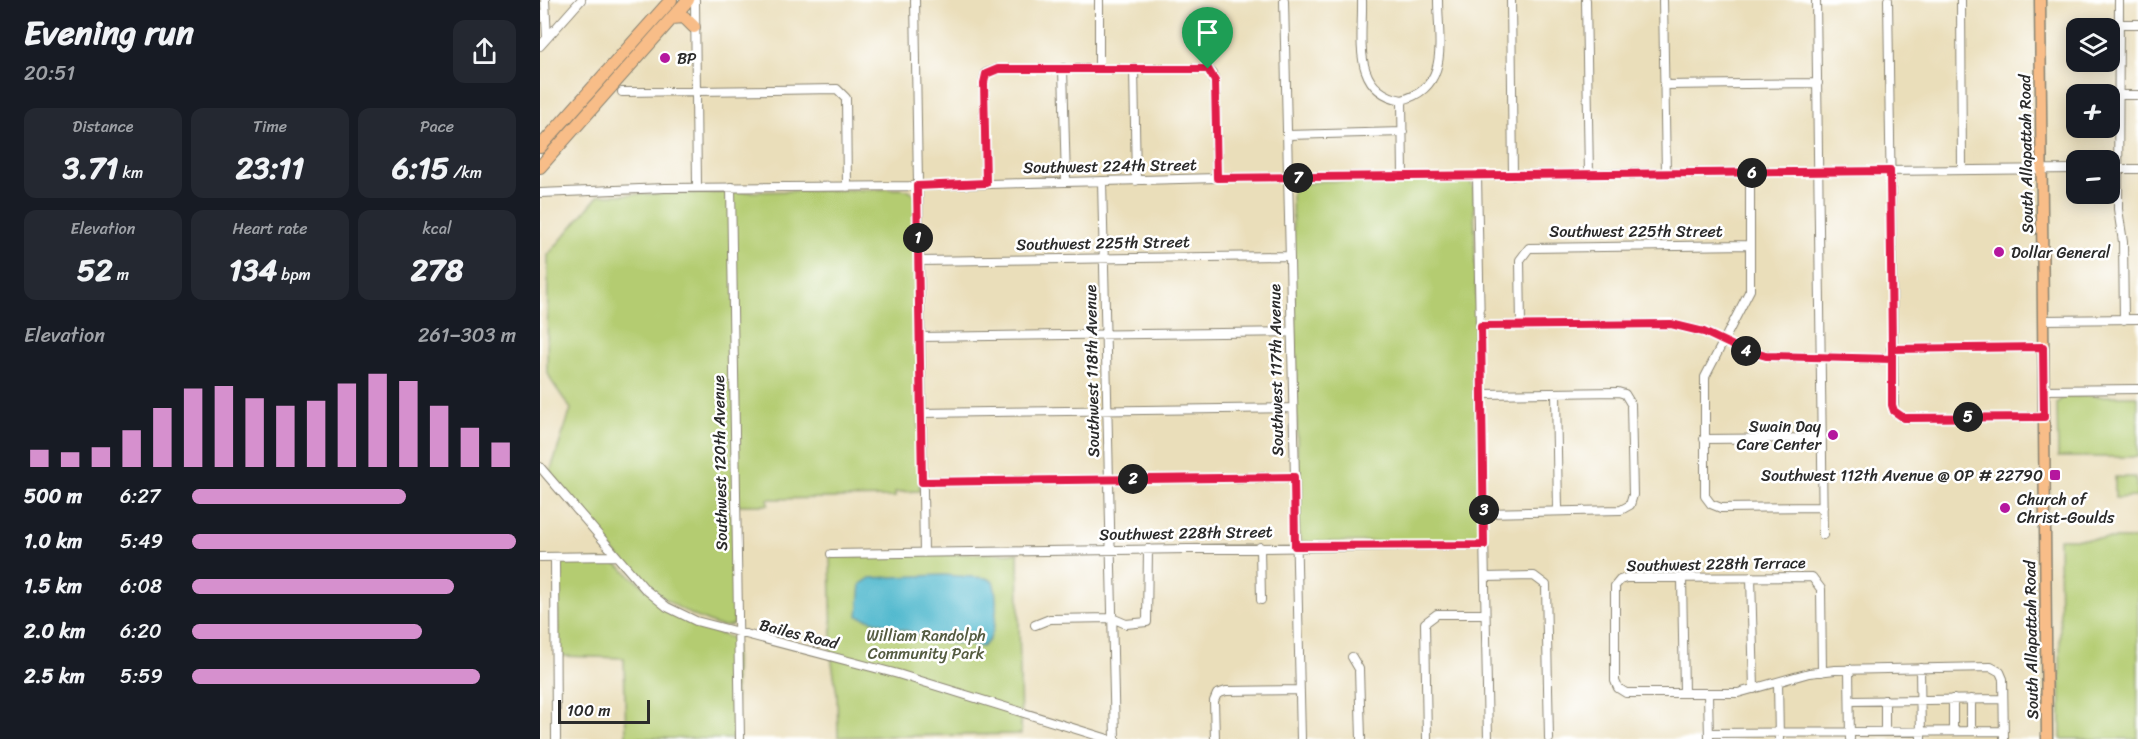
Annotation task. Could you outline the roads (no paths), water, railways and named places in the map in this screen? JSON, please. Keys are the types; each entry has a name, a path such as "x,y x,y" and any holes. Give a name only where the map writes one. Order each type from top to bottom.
{"highway":[{"path":"540,147 671,0"},
{"path":"540,167 688,0"},
{"path":"672,18 684,17 694,27"},
{"path":"540,156 567,126 574,109"}],"main road":[{"name":"South Allapattah Road","path":"2040,0 2047,739"}],"street":[{"path":"545,0 547,38"},
{"path":"540,46 580,0"},
{"path":"695,0 697,187"},
{"path":"915,0 924,553"},
{"path":"1099,0 1099,68"},
{"name":"Southwest 117th Avenue","path":"1284,0 1288,256 1301,739"},
{"path":"1362,0 1366,75 1380,93 1402,100 1425,90 1436,73 1438,0"},
{"path":"1511,0 1513,176"},
{"path":"1586,0 1589,175"},
{"path":"1663,0 1665,174"},
{"path":"1816,0 1823,535"},
{"path":"1888,0 1892,405 1897,415 1904,418 2044,417"},
{"path":"1961,0 1962,170"},
{"path":"2119,0 2120,18"},
{"path":"2120,24 2138,24"},
{"path":"986,183 984,83 986,74 995,69 1197,67 1211,71 1215,85 1217,178"},
{"path":"1063,68 1066,182"},
{"path":"1134,68 1136,181"},
{"path":"1664,85 1818,83"},
{"path":"622,92 837,89 843,92 846,98 847,187"},
{"path":"2120,95 2138,95"},
{"path":"1402,100 1403,176"},
{"path":"1287,135 1403,132"},
{"name":"Southwest 224th Street","path":"540,193 697,187 917,186 1217,178 2066,169"},
{"path":"2120,169 2138,169"},
{"path":"1750,173 1750,291 1705,377 1705,492 1708,503 1725,508 1823,507"},
{"path":"1477,176 1488,739"},
{"name":"Southwest 118th Avenue","path":"1102,181 1115,739"},
{"name":"Southwest 120th Avenue","path":"731,187 740,739"},
{"path":"2116,204 2124,320"},
{"name":"Southwest 225th Street","path":"1521,326 1520,262 1524,252 1538,246 1750,245"},
{"name":"Southwest 225th Street","path":"919,261 1288,256"},
{"path":"2043,320 2138,320"},
{"path":"1481,326 1671,324 1693,328 1766,356 1892,359"},
{"path":"920,337 1291,332"},
{"path":"1892,349 2043,347"},
{"path":"2043,390 2138,389"},
{"path":"1482,394 1618,392 1629,397 1634,495 1630,505 1621,510 1484,513"},
{"path":"1556,393 1558,510"},
{"path":"922,413 1292,408"},
{"path":"1704,439 1822,438"},
{"name":"Bailes Road","path":"540,467 645,589 667,607 696,621 738,634 898,674 1108,739"},
{"path":"922,482 1294,477"},
{"name":"Southwest 228th Street","path":"831,554 1484,545"},
{"path":"1260,547 1261,600"},
{"path":"1035,625 1058,619 1112,618 1120,623 1147,622 1148,549"},
{"path":"540,557 616,556"},
{"path":"555,557 556,739"},
{"path":"1485,577 1534,576 1542,580 1547,591 1549,739"},
{"name":"Southwest 228th Terrace","path":"1684,693 1629,693 1618,688 1615,681 1615,586 1620,580 1626,578 1807,576 1818,583 1822,672"},
{"path":"1682,578 1684,693 1754,689 1822,672 1849,669 1991,667 2001,674 2003,735 1953,731 1920,735 1885,732 1850,736 1709,736 1708,693"},
{"path":"1751,578 1754,689"},
{"path":"1426,739 1424,629 1426,621 1437,614 1485,614"},
{"path":"1352,657 1359,669 1360,739"},
{"path":"1920,668 1920,735"},
{"path":"1849,669 1850,736"},
{"path":"1778,682 1779,736"},
{"path":"1215,739 1214,701 1217,694 1226,691 1300,690"},
{"path":"1953,699 1953,731"},
{"path":"1971,699 1971,731"},
{"path":"1850,701 2003,699"},
{"path":"1885,732 1886,700"}],"water":[{"path":"943,575 986,578 993,581 996,601 995,623 990,639 982,647 940,641 858,616 861,584 870,578"}],"place":[{"name":"BP","path":"665,58"},
{"name":"Dollar General","path":"1999,252"},
{"name":"Swain Day Care Center","path":"1833,435"},
{"name":"Southwest 112th Avenue @ OP # 22790","path":"2055,475"},
{"name":"Church of Christ-Goulds","path":"2005,508"}],"park label":[{"name":"William Randolph Community Park","path":"926,644"}]}
